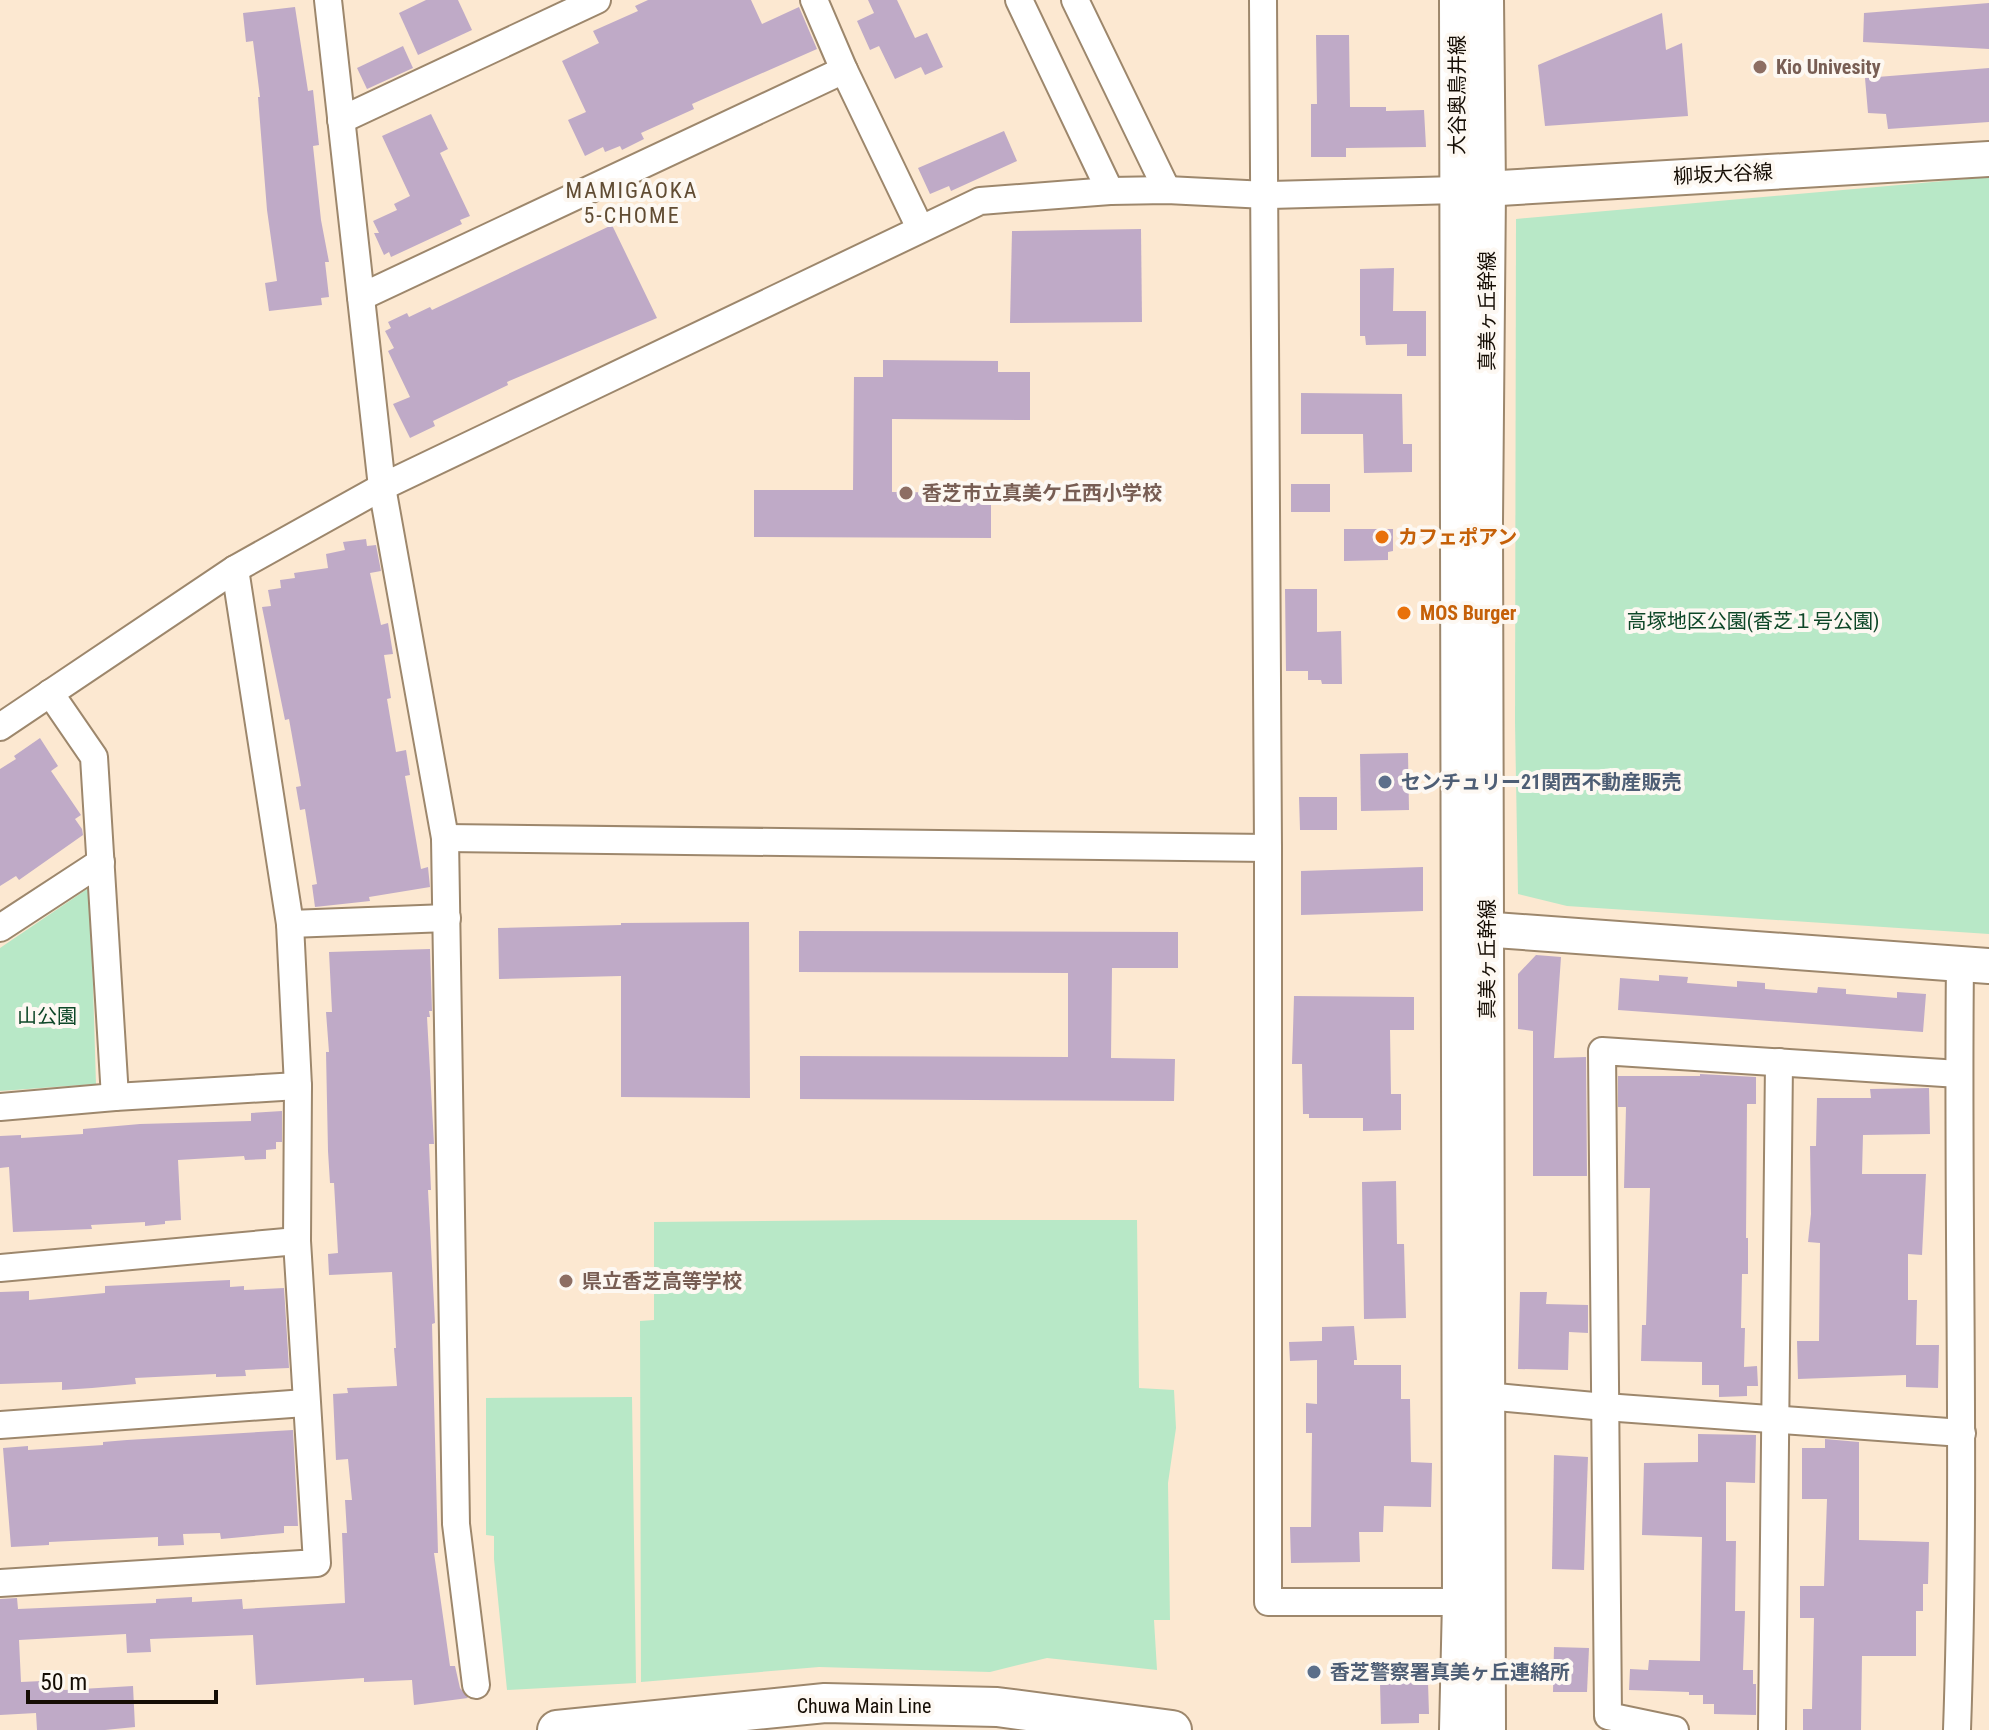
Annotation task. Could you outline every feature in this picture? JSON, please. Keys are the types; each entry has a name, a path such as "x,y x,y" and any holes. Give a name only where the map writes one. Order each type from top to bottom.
{"main road":[{"name":"Chuwa Main Line","path":"557,1730 825,1703 997,1707 1172,1730"},
{"name":"Chuwa Main Line","path":"820,1730 856,1730"}],"street":[{"path":"328,0 382,487 445,838 456,1524 476,1685"},
{"path":"341,120 597,0"},
{"path":"814,0 920,228"},
{"path":"1019,0 1110,191"},
{"path":"1075,0 1167,190"},
{"path":"1263,0 1268,1602 1460,1602"},
{"name":"大谷奥鳥井線","path":"1457,0 1472,189"},
{"name":"大谷奥鳥井線","path":"1472,189 1486,0"},
{"path":"361,297 844,70"},
{"name":"柳坂大谷線","path":"1472,189 1989,159"},
{"path":"0,727 235,569 382,487 980,201 1110,191 1167,190 1266,195 1472,189"},
{"name":"真美ヶ丘幹線","path":"1457,1730 1472,929 1472,189"},
{"path":"0,1583 317,1563 297,1241 298,1086 290,924 235,569"},
{"path":"50,693 94,757 115,1097"},
{"path":"445,838 1268,848"},
{"path":"0,928 101,862"},
{"path":"290,924 447,918"},
{"path":"1472,929 1975,965 1959,1074 1962,1433 1957,1730"},
{"name":"真美ヶ丘幹線","path":"1472,929 1488,1155 1488,1730"},
{"path":"1675,1730 1608,1716 1602,1051 1959,1074"},
{"path":"1772,1730 1779,1062"},
{"path":"0,1107 298,1086"},
{"path":"0,1268 297,1241"},
{"path":"1486,1396 1962,1433"},
{"path":"0,1425 305,1403"}],"green space":[{"name":"高塚地区公園(香芝１号公園)","path":"1989,177 1989,934 1567,906 1518,894 1515,722 1516,219"},
{"name":"山公園","path":"90,887 96,1084 0,1091 0,948"},
{"path":"1137,1220 1139,1388 1174,1390 1176,1428 1168,1483 1170,1620 1154,1620 1157,1670 1047,1658 990,1672 819,1667 641,1682 640,1321 654,1320 654,1222"},
{"path":"632,1397 636,1683 507,1690 494,1536 486,1535 486,1398"}],"building":[{"path":"426,0 458,0 472,30 418,55 399,13"},
{"path":"648,0 751,0 762,24 799,7 817,49 692,104 694,109 641,133 644,139 622,150 620,146 605,152 603,147 585,156 568,120 586,112 562,61 599,43 593,31 638,11 635,6"},
{"path":"868,0 897,0 915,38 927,33 943,67 925,75 921,67 895,79 879,46 870,50 857,21 874,13"},
{"path":"1989,3 1989,49 1863,42 1864,13"},
{"path":"295,7 308,91 313,90 319,145 313,146 329,262 325,262 329,297 321,298 322,305 269,311 265,283 277,281 267,210 253,41 246,42 243,13"},
{"path":"1662,13 1666,50 1682,43 1688,116 1545,126 1538,65"},
{"path":"1316,35 1349,35 1350,107 1386,107 1386,111 1424,110 1426,147 1346,148 1346,157 1311,157 1311,104 1317,104"},
{"path":"403,46 413,68 367,89 357,68"},
{"path":"1989,68 1989,122 1888,129 1886,114 1868,113 1865,78"},
{"path":"431,114 448,149 440,153 470,216 460,220 462,224 391,257 389,252 384,255 374,233 379,233 373,221 397,210 394,204 410,196 382,136"},
{"path":"1004,131 1017,161 951,191 949,186 930,194 918,168"},
{"path":"612,225 657,318 507,382 508,385 433,421 435,426 410,438 393,404 410,397 388,351 394,348 385,331 391,328 388,322 407,313 409,317 430,307 432,310"},
{"path":"1141,229 1142,322 1010,323 1012,231"},
{"path":"1394,268 1393,311 1426,311 1426,356 1407,356 1407,344 1366,345 1365,336 1360,336 1360,269"},
{"path":"883,360 998,361 998,372 1030,372 1030,420 892,419 892,492 991,493 991,538 754,537 754,490 853,490 854,377 883,377"},
{"path":"1301,393 1402,394 1403,444 1412,444 1412,472 1364,473 1363,434 1301,434"},
{"path":"1291,484 1330,484 1330,512 1291,512"},
{"name":"カフェポアン","path":"1344,529 1393,529 1393,551 1388,552 1388,560 1344,561"},
{"path":"366,539 367,546 376,545 381,571 370,573 381,625 388,623 393,654 384,655 391,698 387,699 396,752 406,750 410,775 405,776 421,869 428,867 430,887 369,897 370,901 315,907 312,885 317,884 305,809 300,810 296,787 301,786 289,719 285,720 262,607 271,606 268,590 281,588 280,580 295,578 294,573 328,568 326,554 345,550 343,542"},
{"path":"1285,589 1317,589 1317,632 1341,631 1342,684 1308,680 1308,671 1286,671"},
{"path":"40,738 58,766 51,771 81,815 75,819 83,835 19,880 16,876 0,886 0,769"},
{"name":"センチュリー21関西不動産販売","path":"1408,753 1409,810 1361,811 1360,754"},
{"path":"1299,797 1337,797 1337,830 1300,830"},
{"path":"1423,867 1423,911 1301,915 1301,871"},
{"path":"749,922 750,1098 621,1097 621,976 499,979 498,928"},
{"path":"799,931 1178,932 1178,968 1112,968 1111,1058 1175,1059 1174,1101 800,1099 800,1056 1068,1057 1068,973 799,972"},
{"path":"430,949 432,1011 427,1017 434,1144 429,1144 431,1190 428,1190 435,1323 432,1324 438,1553 434,1553 450,1666 455,1666 460,1688 468,1698 414,1705 412,1680 364,1682 364,1678 256,1685 253,1635 150,1639 151,1652 127,1653 126,1634 19,1640 21,1682 63,1680 64,1690 133,1686 135,1727 37,1730 36,1713 0,1715 0,1599 17,1598 18,1609 156,1603 156,1599 192,1597 192,1602 242,1599 243,1609 345,1603 342,1533 347,1533 345,1500 352,1500 348,1459 336,1460 333,1394 348,1393 347,1388 397,1386 392,1272 329,1275 328,1254 338,1253 334,1183 330,1183 328,1151 326,1052 329,1052 326,1012 332,1012 329,952"},
{"path":"1536,955 1561,957 1554,1058 1586,1057 1587,1176 1533,1176 1533,1031 1518,1029 1518,974"},
{"path":"1659,975 1688,977 1687,983 1737,987 1737,981 1765,983 1765,989 1817,993 1818,987 1846,989 1846,994 1897,998 1897,992 1926,994 1923,1032 1618,1010 1620,978 1659,981"},
{"path":"1294,996 1414,997 1414,1030 1390,1030 1391,1094 1401,1094 1401,1130 1363,1131 1363,1118 1309,1118 1309,1114 1303,1114 1302,1064 1292,1064"},
{"path":"1700,1074 1756,1077 1756,1104 1747,1104 1748,1274 1742,1274 1741,1328 1745,1328 1744,1367 1757,1366 1758,1386 1747,1386 1747,1396 1719,1397 1719,1385 1702,1385 1702,1362 1641,1361 1642,1325 1646,1325 1650,1188 1624,1188 1626,1107 1618,1107 1618,1076"},
{"path":"1929,1088 1930,1134 1863,1135 1862,1174 1926,1174 1922,1255 1908,1254 1908,1300 1917,1300 1916,1345 1939,1345 1938,1388 1906,1387 1906,1375 1798,1379 1797,1341 1819,1341 1820,1243 1808,1242 1811,1214 1810,1146 1816,1146 1817,1098 1871,1098 1870,1089"},
{"path":"282,1111 282,1142 276,1142 276,1149 266,1150 266,1159 245,1160 244,1156 178,1160 181,1220 145,1226 145,1222 91,1225 92,1229 13,1232 9,1167 0,1168 0,1136 21,1135 21,1138 83,1134 83,1129 140,1124 251,1121 251,1113"},
{"path":"1396,1181 1397,1244 1404,1244 1406,1318 1364,1319 1362,1182"},
{"path":"230,1280 230,1287 244,1286 244,1290 284,1288 289,1368 245,1370 246,1376 216,1377 216,1374 135,1378 136,1384 62,1390 62,1382 0,1384 0,1292 29,1291 29,1300 105,1293 105,1286"},
{"path":"1520,1292 1547,1292 1546,1304 1588,1305 1588,1333 1569,1332 1568,1370 1518,1369"},
{"path":"1354,1326 1357,1360 1354,1360 1354,1365 1401,1365 1401,1399 1410,1399 1411,1462 1432,1463 1431,1507 1384,1506 1383,1532 1359,1532 1360,1562 1291,1563 1290,1527 1311,1527 1312,1433 1306,1433 1306,1403 1317,1404 1317,1360 1290,1361 1289,1342 1322,1341 1322,1327"},
{"path":"293,1430 298,1526 284,1526 284,1533 221,1539 220,1533 183,1534 184,1545 158,1546 158,1537 49,1542 49,1545 11,1547 3,1448 28,1446 28,1450 103,1445 103,1442 127,1440"},
{"path":"1698,1434 1756,1435 1755,1483 1726,1482 1726,1541 1736,1541 1735,1611 1745,1611 1743,1670 1753,1670 1756,1715 1714,1714 1714,1704 1703,1704 1703,1695 1689,1695 1689,1692 1629,1690 1630,1669 1648,1670 1649,1660 1700,1661 1702,1537 1642,1535 1644,1463 1698,1462"},
{"path":"1825,1439 1859,1442 1859,1540 1929,1542 1928,1584 1923,1584 1923,1611 1916,1611 1916,1656 1862,1656 1861,1730 1803,1730 1803,1709 1812,1709 1814,1618 1800,1618 1800,1586 1824,1586 1827,1499 1802,1499 1802,1448 1825,1448"},
{"path":"1554,1455 1588,1457 1584,1570 1552,1569"},
{"path":"1554,1647 1589,1648 1587,1692 1553,1692"},
{"path":"1428,1682 1429,1714 1419,1714 1419,1723 1381,1724 1380,1683"}],"place":[{"name":"Kio Univesity","path":"1760,67"},
{"name":"香芝市立真美ケ丘西小学校","path":"906,493"},
{"name":"カフェポアン","path":"1382,537"},
{"name":"MOS Burger","path":"1404,613"},
{"name":"センチュリー21関西不動産販売","path":"1385,782"},
{"name":"県立香芝高等学校","path":"566,1281"},
{"name":"香芝警察署真美ヶ丘連絡所","path":"1314,1672"}],"district":[{"name":"MAMIGAOKA 5-CHOME","path":"632,202"}]}
